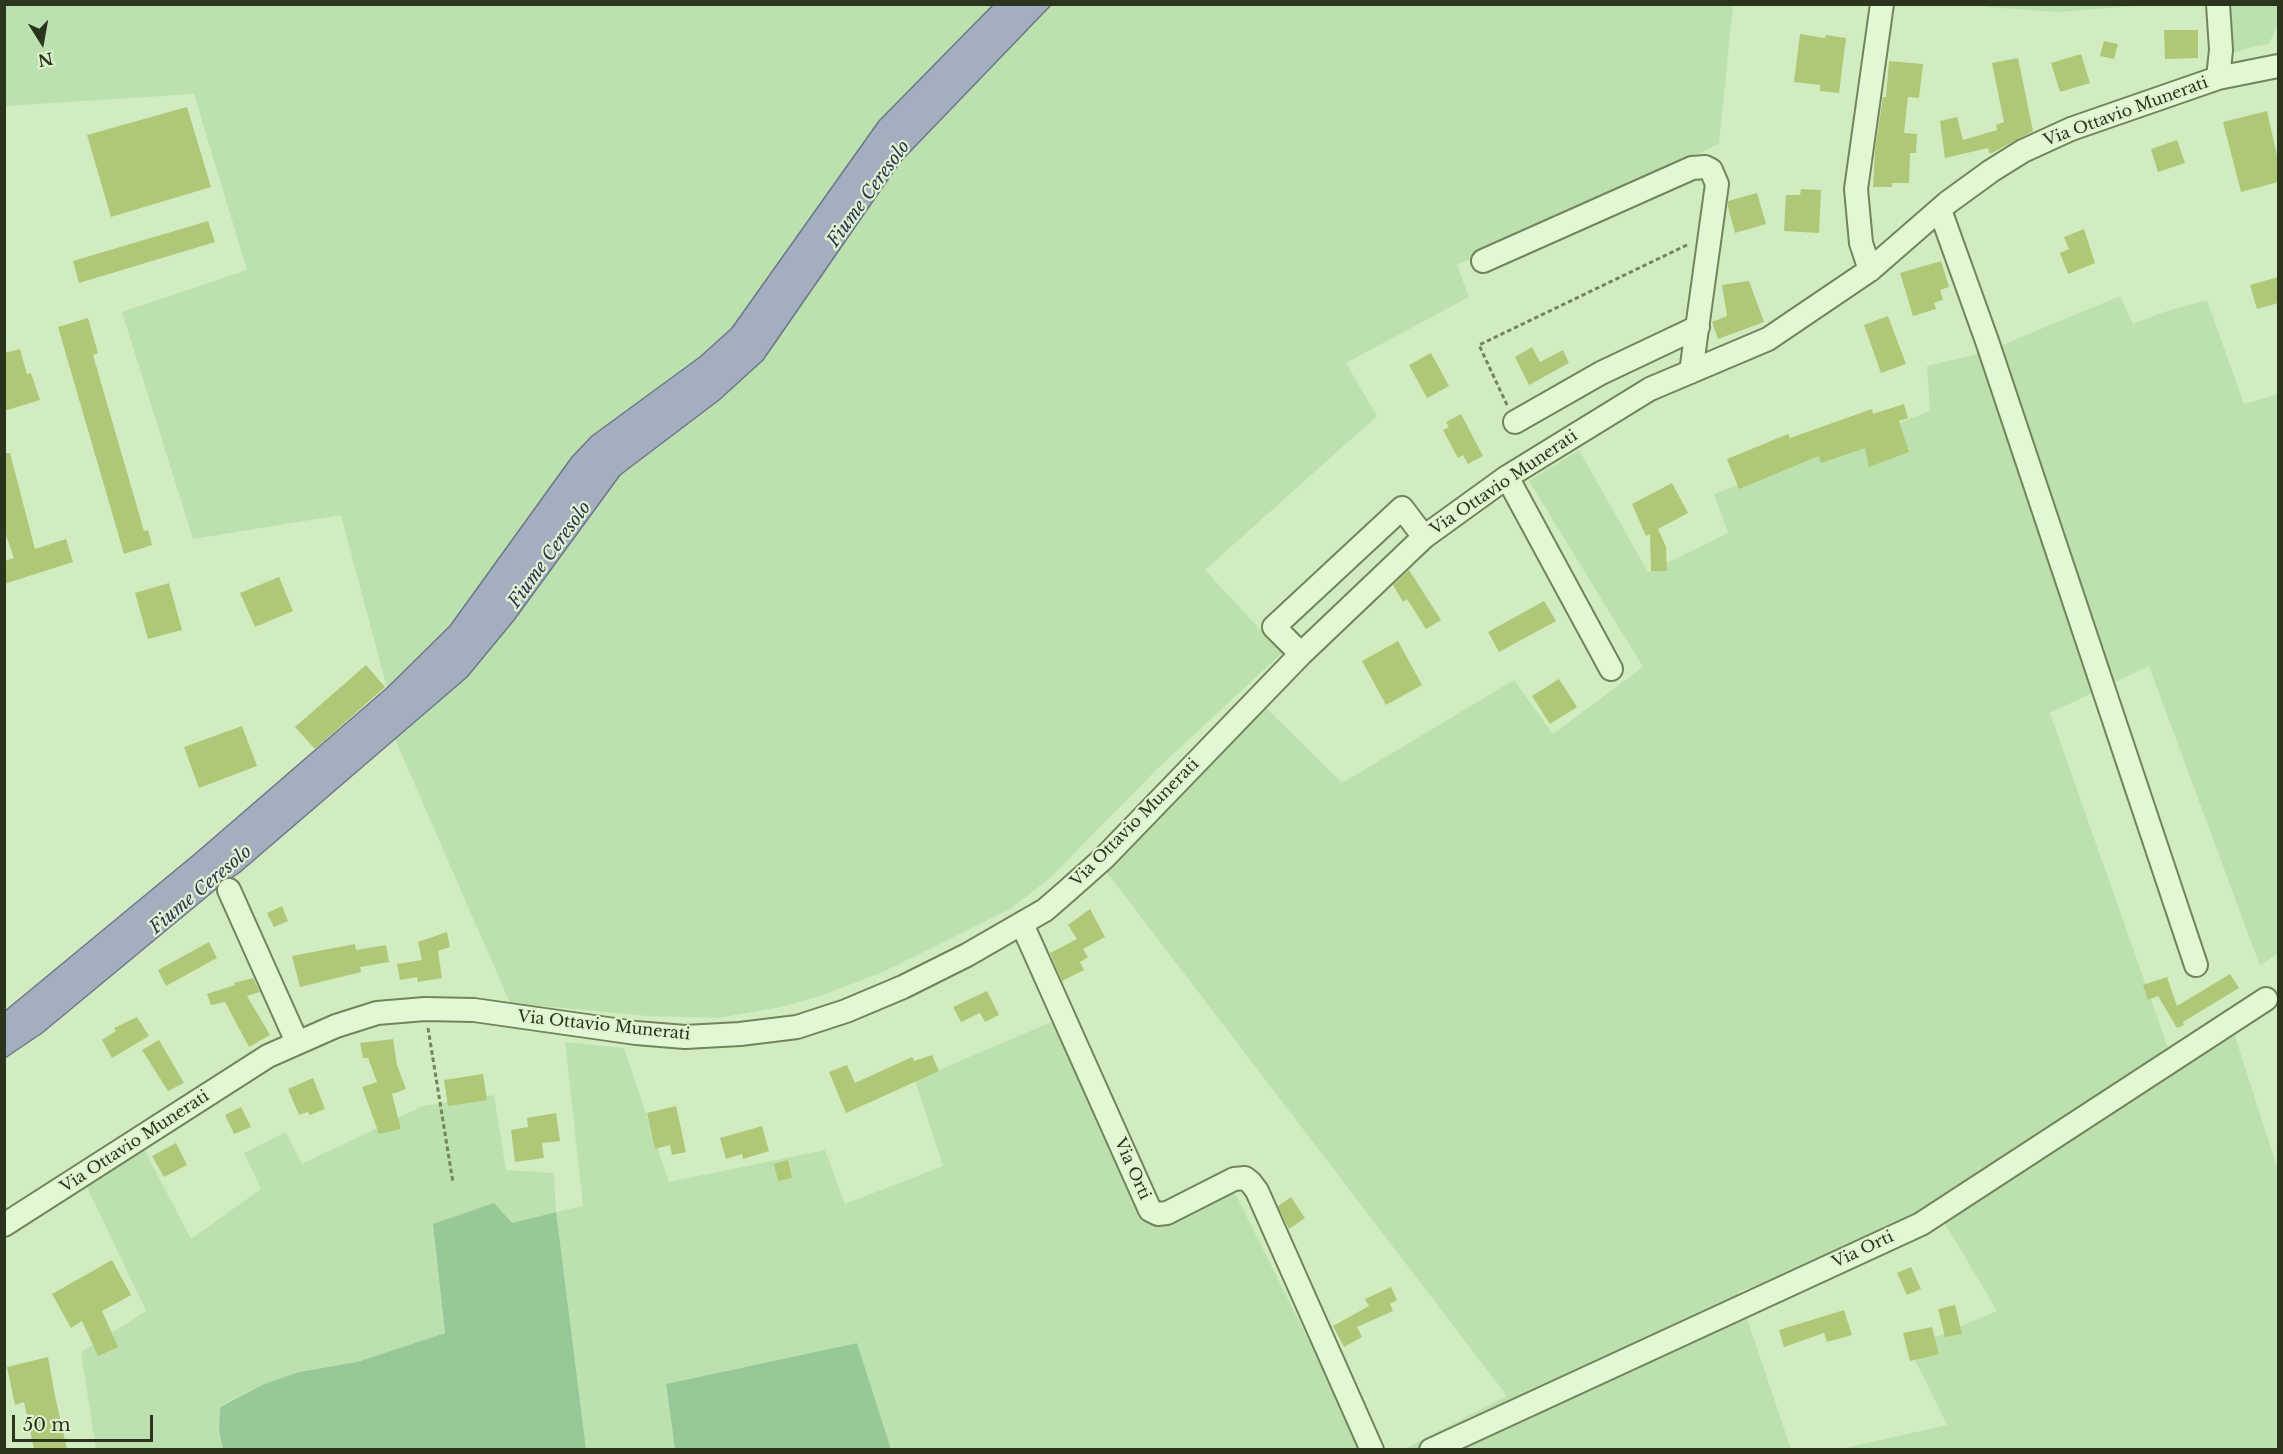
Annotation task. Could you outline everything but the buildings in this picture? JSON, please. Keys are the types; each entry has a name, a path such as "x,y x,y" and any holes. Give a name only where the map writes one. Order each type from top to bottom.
{"street":[{"path":"1870,270 1861,243 1856,189 1882,4"},
{"path":"2218,4 2221,50 2218,78"},
{"name":"Via Ottavio Munerati","path":"4,1225 268,1056 336,1026 377,1013 425,1009 474,1010 636,1033 685,1037 740,1034 785,1028 846,1011 903,987 967,955 1045,910 1104,858 1301,654 1424,537 1507,477 1650,389 1768,339 1870,270 1940,210 1991,171 2032,146 2070,129 2218,78 2278,66"},
{"path":"1484,261 1699,167 1711,170 1717,184 1691,372"},
{"path":"1940,210 1987,341 2196,965"},
{"path":"1515,422 1601,373 1698,327"},
{"path":"1507,477 1611,669"},
{"path":"1301,654 1274,627 1402,508 1424,537"},
{"path":"229,890 297,1042"},
{"name":"Via Orti","path":"1022,924 1150,1210 1158,1214 1167,1213 1234,1179 1245,1179 1251,1183 1257,1191 1372,1449"},
{"name":"Via Orti","path":"1431,1449 1921,1224 2266,999"}],"path":[{"path":"1515,422 1479,345 1682,247 1696,242 1709,241"},
{"path":"425,1009 453,1183"}],"green space":[{"path":"1986,4 2147,5 2058,12 1985,7"},
{"path":"5,5 993,5 879,121 732,328 700,357 592,436 572,457 450,626 387,688 341,515 193,539 122,312 247,270 194,94 5,106"},
{"path":"1051,5 1733,5 1719,144 1457,265 1469,297 1346,363 1377,416 1205,570 1282,653 1157,769 1049,879 1010,909 885,971 823,995 781,1007 718,1018 647,1016 510,1003 395,739 467,677 514,620 620,475 719,400 763,360 900,162"},
{"path":"2228,5 2278,5 2278,23 2269,44 2251,47 2209,62"},
{"path":"2120,296 2133,324 2164,312 2207,300 2244,404 2278,394 2278,953 2260,966 2149,666 2050,713 2173,1062 2232,1027 2278,1166 2278,1449 1841,1449 1947,1425 1909,1348 1997,1311 1940,1215 1738,1292 1791,1449 1404,1449 1507,1396 1105,870 1265,707 1342,783 1514,680 1553,734 1643,667 1529,481 1579,450 1648,572 1728,533 1714,494 1930,411 1927,366 1983,353"},
{"path":"1059,1019 1160,1203 1234,1191 1363,1449 891,1449 857,1343 666,1384 675,1449 586,1449 555,1212 512,1223 433,1224 445,1333 357,1362 299,1372 264,1384 220,1406 219,1431 223,1449 96,1449 81,1352 146,1311 87,1187 144,1149 191,1239 261,1189 244,1153 286,1132 302,1164 423,1106 494,1095 506,1170 554,1173 556,1212 583,1206 565,1042 624,1048 669,1182 825,1150 845,1204 943,1166 915,1080"},
{"path":"494,1203 512,1223 556,1212 586,1449 223,1449 219,1431 220,1407 264,1384 299,1372 357,1362 445,1333 433,1224"},
{"path":"857,1343 891,1449 675,1449 666,1384"}],"water":[{"name":"Fiume Ceresolo","path":"993,5 1051,5 900,162 763,360 719,400 620,475 514,620 467,677 240,872 216,889 42,1033 5,1058 5,1011 195,854 387,688 450,626 572,457 592,436 700,357 732,328 879,121"}]}
